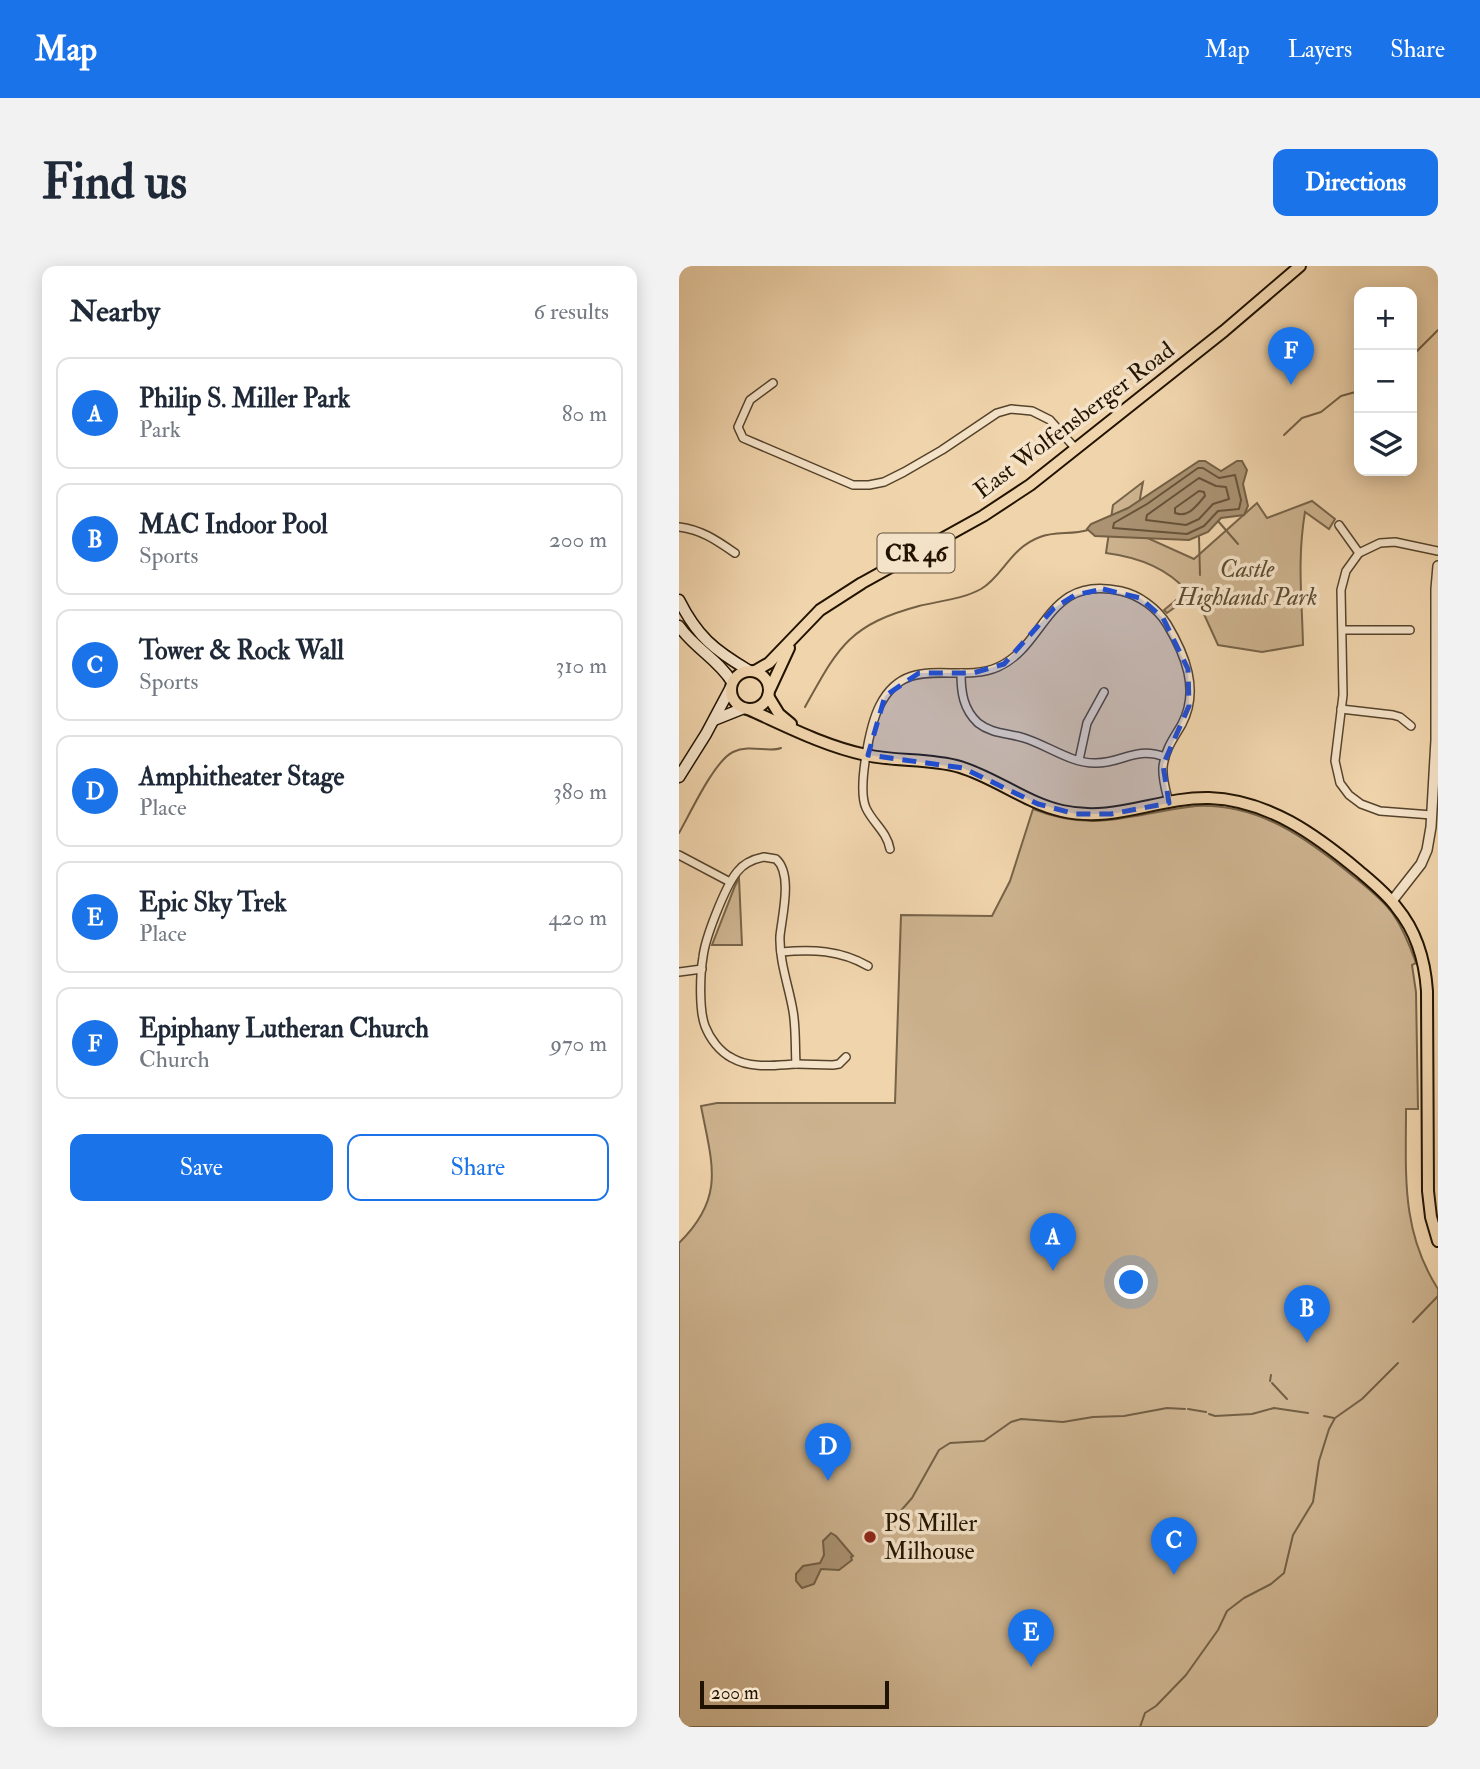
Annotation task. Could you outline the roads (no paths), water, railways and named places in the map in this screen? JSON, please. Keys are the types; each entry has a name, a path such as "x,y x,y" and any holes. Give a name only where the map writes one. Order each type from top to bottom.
{"main road":[{"name":"East Wolfensberger Road","path":"751,671 769,663 811,618 838,598 983,516 1030,485 1224,331 1300,266"},
{"path":"679,600 704,640 721,654 765,678 779,714 801,733"},
{"path":"679,626 695,646 720,663 732,684 734,699 746,708 824,743 867,755 950,764 976,773 1038,804 1076,814 1111,814 1195,799 1221,799 1251,805 1272,813 1317,838 1371,881 1392,901 1405,919 1415,938 1427,982 1428,1191 1431,1217 1438,1241"},
{"name":"East Wolfensberger Road","path":"769,693 794,637"},
{"path":"679,777 714,720 732,684 739,674 751,671"},
{"path":"714,720 746,708 760,706 769,693"}],"street":[{"path":"773,383 750,400 738,427 743,438 853,485 884,482 942,450 997,413 1011,410 1032,411 1050,420 1076,449"},
{"path":"1339,525 1359,553"},
{"path":"679,527 695,529 708,535 735,553"},
{"path":"1432,815 1372,809 1361,804 1349,795 1340,783 1335,761 1341,709 1342,583 1350,564 1359,553 1373,545 1388,542 1438,551"},
{"path":"1392,901 1413,877 1423,860 1429,839 1436,751 1438,566"},
{"path":"890,849 885,834 864,804 863,783 867,755 875,717 881,703 891,690 919,673 990,670 1011,659 1028,642 1048,614 1067,598 1082,592 1103,589 1133,595 1163,618 1181,652 1191,694 1187,713 1165,757 1163,771 1169,803"},
{"path":"1343,630 1410,630"},
{"path":"961,673 964,702 978,722 990,730 1030,740 1092,764 1140,752 1165,757"},
{"path":"1079,760 1087,723 1104,692"},
{"path":"1341,709 1393,715 1411,726"},
{"path":"679,855 730,882"},
{"path":"796,1064 794,1021 781,952 785,887 780,862 771,857 750,861 737,871 730,882 705,946 702,969 704,1024 709,1035 725,1054 744,1063 833,1065 839,1064 846,1057"},
{"path":"781,952 830,952 868,965"},
{"path":"679,972 702,969"}],"water":[{"path":"1199,461 1205,461 1221,471 1237,461 1242,461 1247,470 1243,484 1248,506 1244,515 1221,518 1208,532 1189,540 1095,536 1087,529 1091,524 1128,508"},
{"path":"831,1533 853,1556 852,1560 839,1570 821,1569 814,1584 802,1588 796,1581 796,1574 803,1566 820,1563 824,1555 823,1541"}],"waterway":[{"path":"1417,351 1438,330"},
{"path":"1284,435 1302,418 1321,412 1341,396 1354,392"},
{"path":"1218,521 1238,544"},
{"path":"805,707 837,654 860,631 895,613 981,589 1021,548 1040,537 1088,530"},
{"path":"1199,537 1200,575"},
{"path":"679,833 710,777 726,757 739,750 781,748"},
{"path":"1413,1322 1438,1296"},
{"path":"1140,1727 1145,1713 1156,1706 1186,1675 1218,1630 1227,1611 1284,1573 1293,1535 1313,1502 1319,1461 1329,1429 1335,1418 1362,1399 1398,1363"},
{"path":"1270,1381 1271,1375"},
{"path":"1272,1383 1287,1399"},
{"path":"884,1530 912,1498 939,1450 950,1443 984,1441 1011,1422 1021,1419 1063,1422 1124,1416 1167,1408 1185,1409"},
{"path":"1209,1414 1252,1414 1274,1408 1308,1413"},
{"path":"1188,1409 1206,1412"},
{"path":"1324,1416 1334,1418"}],"place":[{"name":"Epiphany Lutheran Church","path":"1291,385"},
{"name":"Philip S. Miller Park","path":"1053,1271"},
{"name":"MAC Indoor Pool","path":"1307,1343"},
{"name":"Amphitheater Stage","path":"828,1481"},
{"name":"PS Miller Milhouse","path":"870,1537"},
{"name":"Tower & Rock Wall","path":"1174,1575"},
{"name":"Epic Sky Trek","path":"1031,1667"}],"park label":[{"name":"Castle Highlands Park","path":"1247,583"}]}
